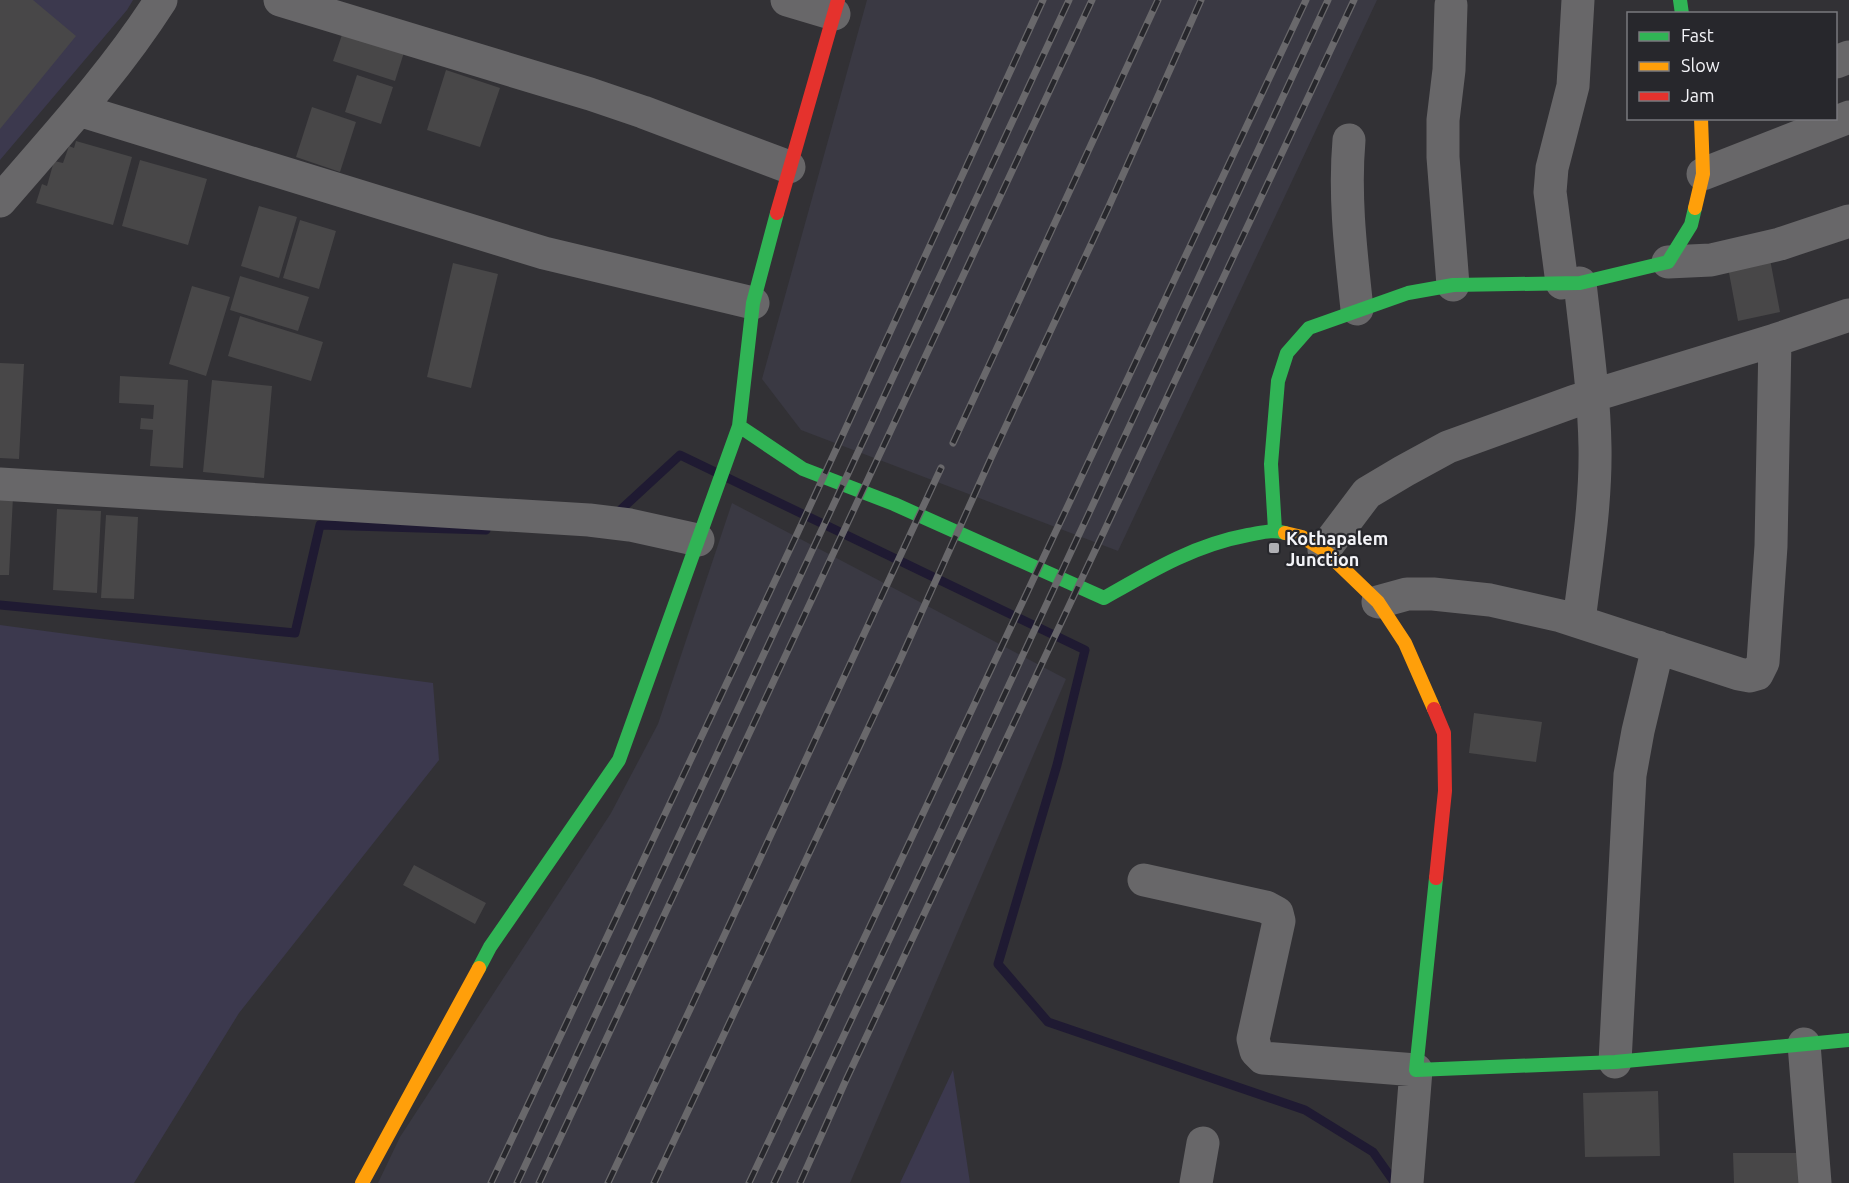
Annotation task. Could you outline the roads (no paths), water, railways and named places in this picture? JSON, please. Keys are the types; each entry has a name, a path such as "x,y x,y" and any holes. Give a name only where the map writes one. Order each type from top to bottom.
{"main road":[{"path":"362,1183 490,947 619,760 739,426 753,303 789,167 836,7"},
{"path":"1275,530 1271,464 1278,381 1287,353 1309,328 1408,293 1453,285 1571,283 1668,262 1691,225 1703,174 1701,120"},
{"path":"739,426 803,469 894,504 1104,598 1170,560 1221,540 1275,530 1302,537 1324,550 1377,602 1405,643 1444,733 1445,791 1416,1070 1615,1062 1849,1040"}],"street":[{"path":"0,201 79,110 150,18 161,0"},
{"path":"280,0 600,98 789,167"},
{"path":"787,0 836,7"},
{"path":"1578,0 1573,86 1552,168 1550,192 1593,395 1595,448 1593,486 1579,621"},
{"path":"1451,5 1449,70 1443,120 1443,157 1453,285"},
{"path":"79,110 544,254 753,303"},
{"path":"1703,174 1849,117"},
{"path":"1349,140 1348,224 1358,309"},
{"path":"1668,262 1723,258 1780,244 1849,221"},
{"path":"1324,550 1367,493 1448,447 1593,395 1849,315"},
{"path":"1377,602 1407,594 1433,594 1490,600 1579,621 1739,674 1750,676 1757,674 1761,669 1771,546 1775,340"},
{"path":"0,484 589,520 630,525 703,526"},
{"path":"1615,1062 1630,775 1658,647"},
{"path":"1144,880 1266,907 1277,913 1279,921 1252,1039 1256,1051 1263,1058 1416,1070 1407,1177"},
{"path":"1804,1044 1815,1183"},
{"path":"1196,1183 1203,1143"}],"waterway":[{"path":"615,515 680,455 1085,650 1057,765 998,964 1048,1022 1305,1110 1373,1152 1395,1183"},
{"path":"0,605 295,633 320,525 486,530"}],"railway":[{"path":"491,1183 798,532 1043,0"},
{"path":"517,1183 1069,0"},
{"path":"539,1183 1092,0"},
{"path":"953,443 1158,0"},
{"path":"654,1183 900,660 1201,0"},
{"path":"749,1183 1306,0"},
{"path":"774,1183 1328,0"},
{"path":"800,1183 846,1080 1354,0"},
{"path":"608,1183 941,468"}],"place":[{"name":"Kothapalem Junction","path":"1274,548"}]}
